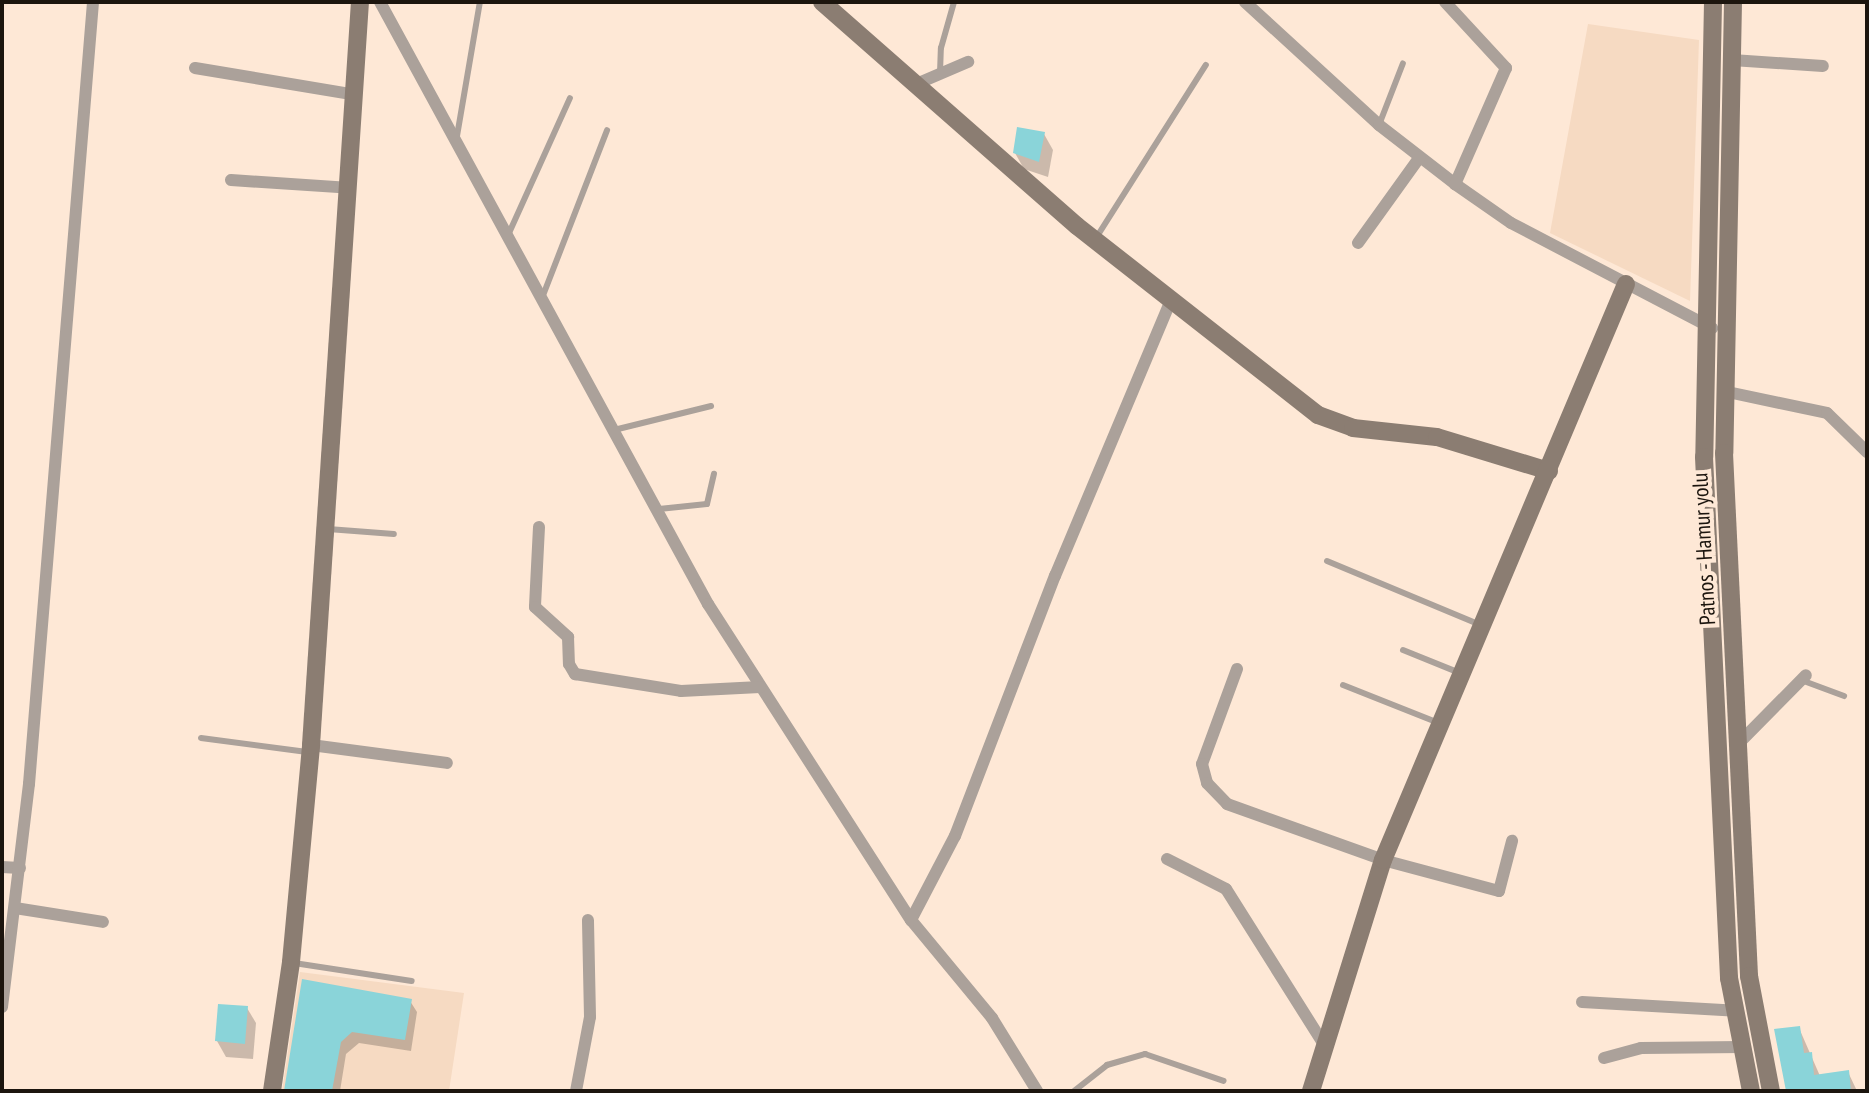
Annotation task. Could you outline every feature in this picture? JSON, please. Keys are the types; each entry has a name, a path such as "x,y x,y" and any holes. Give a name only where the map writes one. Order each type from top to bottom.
{"street":[{"path":"2,1007 20,868 93,2"},
{"path":"272,1091 291,962 311,749 360,2"},
{"path":"380,2 457,139 655,510 760,687 911,920 999,1028 1037,1091"},
{"path":"822,2 1095,240 1172,298 1253,367 1336,424 1437,437 1549,471"},
{"path":"1245,2 1379,125 1455,184 1511,223 1715,330"},
{"path":"1445,2 1506,68 1455,184"},
{"name":"Patnos - Hamur yolu","path":"1713,2 1715,330 1723,391 1749,976 1771,1091"},
{"name":"Patnos - Hamur yolu","path":"1733,2 1715,330 1704,457 1729,978 1751,1091"},
{"path":"1732,60 1823,66"},
{"path":"914,85 968,62"},
{"path":"195,68 356,95"},
{"path":"1358,243 1419,158"},
{"path":"231,180 350,188"},
{"path":"1311,1091 1383,860 1626,284"},
{"path":"911,920 955,836 1055,576 1172,298"},
{"path":"1723,391 1827,413 1867,452"},
{"path":"539,527 535,607 568,637 569,664 575,674 681,691 760,687"},
{"path":"1237,669 1202,764 1215,795 1246,812 1383,860 1499,891 1512,841"},
{"path":"1737,745 1804,677"},
{"path":"311,749 447,763"},
{"path":"1167,859 1226,889 1325,1046"},
{"path":"2,867 20,868"},
{"path":"15,908 103,922"},
{"path":"576,1091 591,1005 588,920"},
{"path":"1582,1002 1736,1011"},
{"path":"1604,1058 1641,1048 1743,1047"}],"lane":[{"path":"457,139 480,2"},
{"path":"940,73 941,48 954,2"},
{"path":"1379,125 1403,63"},
{"path":"1095,240 1206,65"},
{"path":"508,235 570,98"},
{"path":"542,298 607,130"},
{"path":"614,430 711,406"},
{"path":"655,510 707,504 714,474"},
{"path":"325,529 394,534"},
{"path":"1327,561 1484,626"},
{"path":"1403,650 1463,675"},
{"path":"1804,677 1844,696"},
{"path":"1343,685 1442,724"},
{"path":"201,738 311,749"},
{"path":"291,962 412,981"},
{"path":"1074,1091 1107,1065 1145,1054 1224,1081"}],"shaded area":[{"path":"1588,24 1699,40 1690,301 1550,233"},
{"path":"300,972 464,993 449,1091 282,1091"}],"building":[{"path":"1017,127 1045,132 1039,162 1013,153"},
{"path":"302,979 412,999 405,1040 352,1032 341,1042 332,1091 284,1091"},
{"path":"218,1004 248,1006 245,1044 215,1041"},
{"path":"1800,1026 1804,1053 1812,1052 1814,1075 1849,1070 1851,1091 1786,1091 1774,1029"}]}
